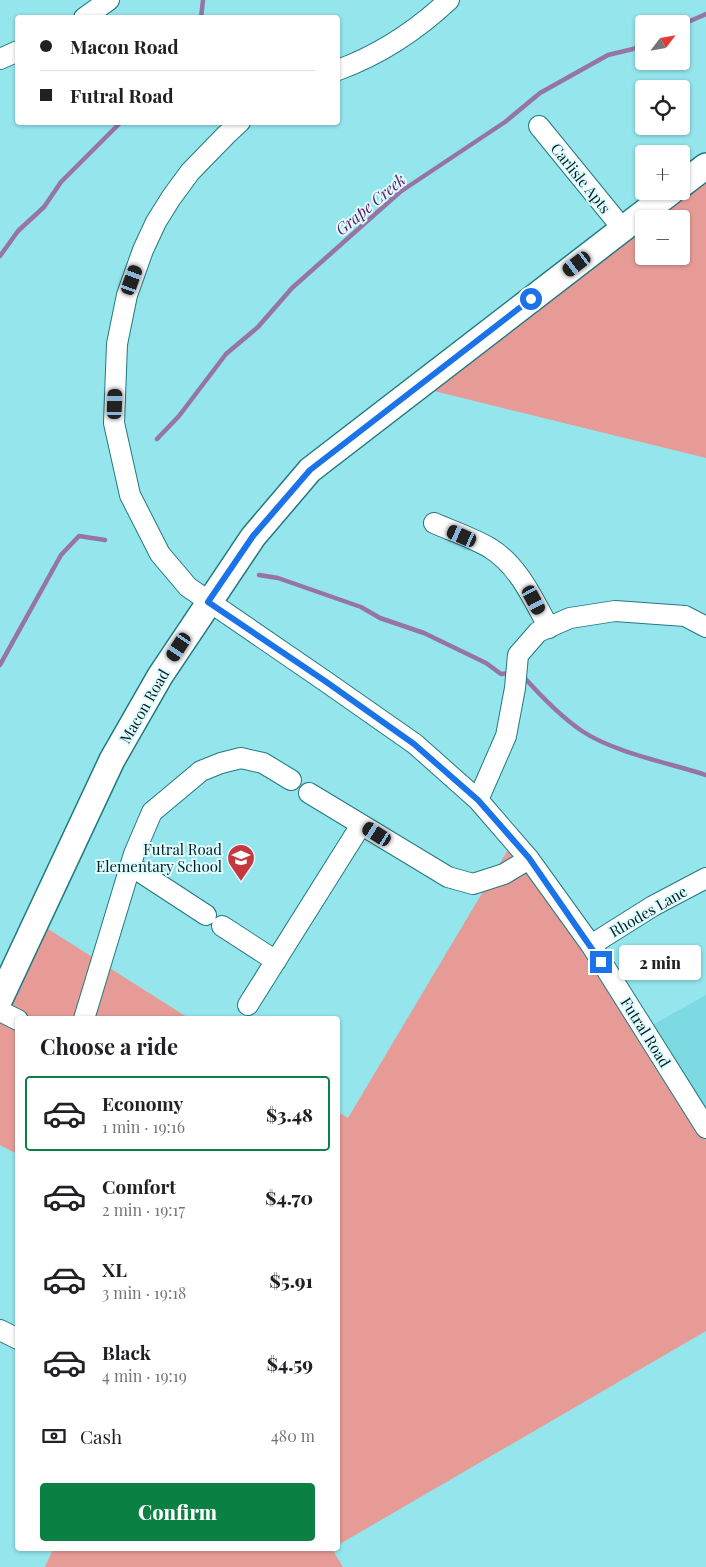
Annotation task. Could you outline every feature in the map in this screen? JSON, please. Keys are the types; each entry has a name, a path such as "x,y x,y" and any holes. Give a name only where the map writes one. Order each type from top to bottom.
{"main road":[{"path":"690,178 706,166"},
{"name":"Macon Road","path":"0,999 112,760 160,676 253,536 310,470 660,200"}],"street":[{"path":"88,15 109,0"},
{"path":"340,69 354,64 419,27 449,0"},
{"path":"0,59 15,52"},
{"name":"Futral Road","path":"237,125 190,172 171,198 156,222 143,250 126,296 117,344 114,423 130,495 145,527 160,554 188,587 414,744 478,800 529,858 591,945 703,1117"},
{"name":"Carlisle Apts","path":"539,126 623,229"},
{"path":"434,523 490,548 508,562 527,587 549,628"},
{"path":"478,800 506,736 515,688 518,655 538,632 570,618 615,611 685,616 706,627"},
{"path":"85,1016 131,866 152,812 201,771 220,762 241,758 263,763 291,780"},
{"path":"309,793 448,877 473,884 504,874 529,858"},
{"path":"248,1005 361,825"},
{"path":"131,866 276,961"},
{"name":"Rhodes Lane","path":"591,945 653,906 706,878"},
{"path":"0,1011 15,1018"},
{"path":"0,1330 15,1338"}],"shaded area":[{"path":"706,157 706,458 406,384 635,211 635,265 690,265 690,210 636,210 649,200 690,200 690,169"},
{"path":"512,843 640,1032 706,1141 706,1331 340,1544 340,1113 348,1118"},
{"path":"34,920 185,1016 15,1016 15,1153 0,1145 0,999"},
{"path":"706,995 706,1141 640,1032"},
{"path":"52,1551 333,1551 343,1567 45,1567"}],"waterway":[{"path":"201,15 203,0"},
{"name":"Grape Creek","path":"690,21 706,14"},
{"name":"Grape Creek","path":"157,439 179,416 226,354 258,327 292,288 400,192 505,122 540,93 608,55 635,48"},
{"path":"0,256 18,231 44,207 61,182 118,125"},
{"name":"Grape Creek","path":"0,665 61,555 79,536 105,540"},
{"path":"259,575 278,578 361,607 380,618 424,633 486,663 501,674 511,673"},
{"path":"522,675 558,712 582,731 625,751 706,775"}],"place":[{"name":"Futral Road Elementary School","path":"241,882"}],"route":[{"path":"531,299 310,470 253,536 208,602 414,744 478,800 529,858 601,962"}]}
